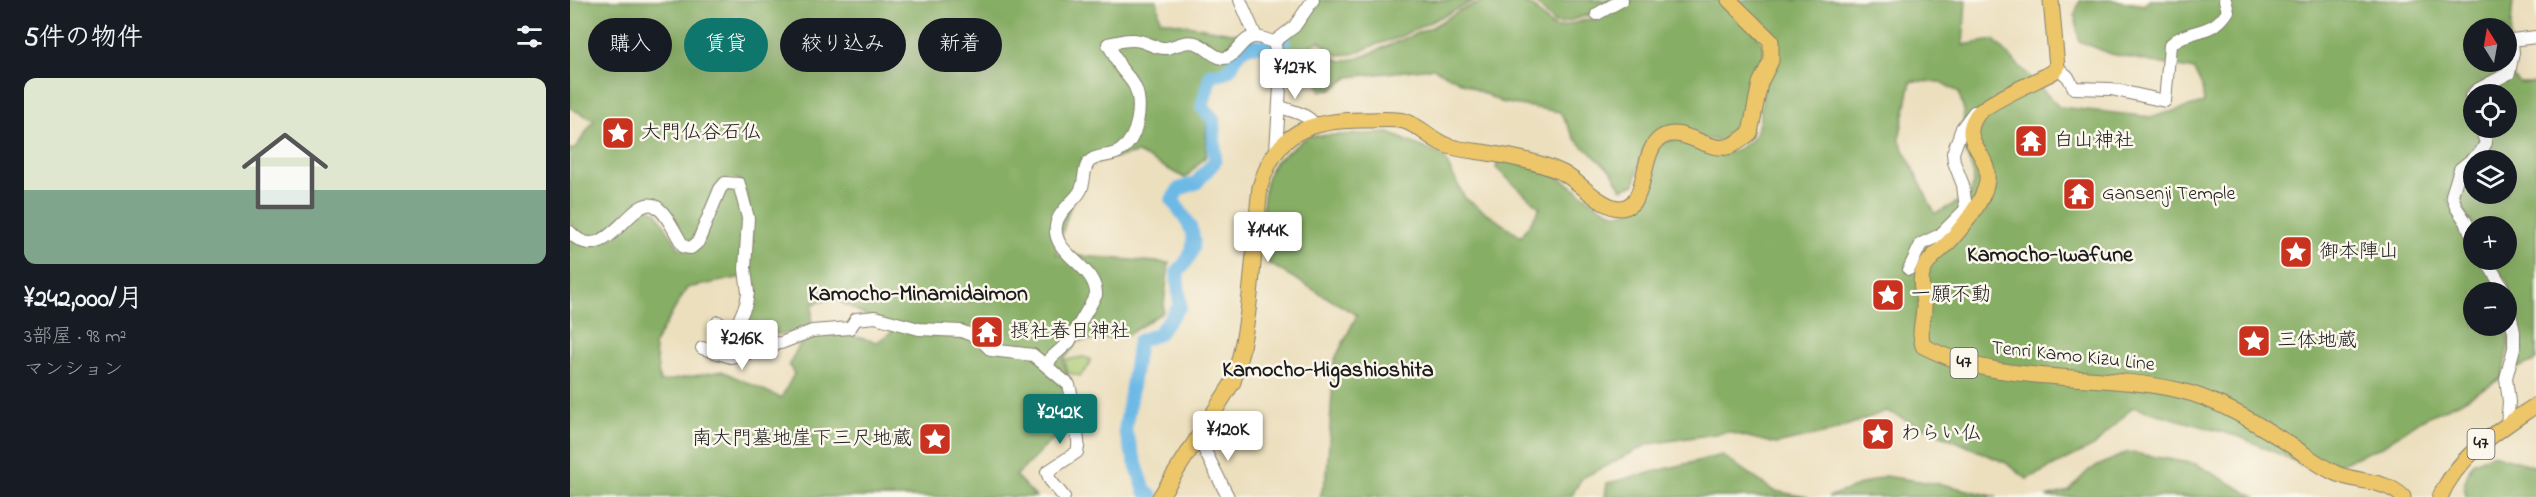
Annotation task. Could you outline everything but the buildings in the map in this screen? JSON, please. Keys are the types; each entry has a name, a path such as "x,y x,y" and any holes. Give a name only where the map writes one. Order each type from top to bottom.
{"main road":[{"path":"1161,496 1233,382 1239,363 1260,187 1264,170 1283,141 1315,125 1351,120 1403,121 1449,147 1506,155 1551,168 1566,175 1607,204 1620,208 1629,206 1637,199 1647,157 1659,139 1674,134 1708,145 1729,146 1750,133 1760,83 1771,61 1771,41 1729,0"},
{"path":"1980,111 2053,72 2057,67 2052,0"},
{"name":"Tenri Kamo Kizu Line","path":"1980,111 1972,123 1971,134 1974,145 1988,166 1989,179 1982,196 1964,225 1929,260 1922,276 1924,304 1919,335 1923,346 1968,365 2000,372 2178,390 2223,407 2275,435 2335,473 2386,487 2397,491 2403,497"},
{"name":"47","path":"2440,497 2449,477 2486,440 2536,405"}],"street":[{"path":"1240,0 1256,37"},
{"path":"1597,14 1622,0"},
{"path":"2057,67 2068,77 2074,88 2111,89 2164,101 2170,45 2177,39 2203,32 2221,23 2228,11 2225,0"},
{"path":"1274,42 1294,27 1311,2"},
{"path":"1048,365 1051,358 1069,342 1096,295 1093,282 1082,266 1061,245 1056,227 1060,216 1082,190 1087,165 1094,158 1120,151 1129,142 1137,118 1135,86 1108,44 1124,40 1139,40 1166,48 1186,42 1196,43 1222,58 1229,57 1246,40 1256,37 1274,42"},
{"path":"2488,84 2508,73 2513,53 2512,40 2536,37"},
{"path":"1274,42 1281,71 1275,151"},
{"path":"1280,107 1297,112 1312,120 1315,125"},
{"path":"1909,269 1921,244 1940,236 1966,209 1963,185 1953,153 1962,128 1972,112 1980,111"},
{"path":"2463,218 2452,195 2460,169 2480,153 2486,143 2484,138"},
{"path":"570,232 580,241 603,240 618,230 635,210 643,205 651,205 660,210 684,247 691,248 698,242 720,189 725,183 739,184 748,218 745,269 748,293 746,304 734,332 736,335"},
{"path":"702,348 731,357 760,351 812,331 850,328 856,319 875,317 919,329 961,331 979,338 991,350 1033,355 1048,365 1069,385 1072,397 1067,416 1077,431 1079,445 1077,452 1047,472 1050,480 1064,497"},
{"path":"718,322 728,333 738,338 752,342 781,343"},
{"path":"2507,425 2510,402 2506,378 2514,348 2514,336"},
{"path":"1201,434 1205,451 1228,497"}],"green space":[{"path":"570,0 1157,0 1160,20 1243,35 1229,70 1207,71 1206,156 1185,178 1138,153 1083,164 1056,254 1169,263 1163,312 1126,336 1078,341 1063,361 1073,393 1061,431 1016,476 1036,497 570,497 570,237 585,243 600,242 614,236 638,211 648,207 657,213 679,248 691,251 700,243 721,192 732,186 738,192 744,215 743,277 687,288 654,344 660,382 722,371 781,398 794,374 789,364 810,326 786,334 749,334 742,319 751,298 749,262 751,227 747,195 739,180 731,178 717,183 693,238 687,244 661,205 656,201 646,199 636,203 607,230 596,236 585,236 572,228 570,221 570,149 575,149 594,120 570,108","holes":["833,298 893,331 877,342 811,326 813,304"]},
{"path":"1315,0 1476,0 1395,39 1353,54 1337,55 1319,41 1311,46 1328,74 1321,77 1305,59 1291,56 1281,58 1277,43"},
{"path":"1486,0 1527,4 1557,28 1589,19 1594,20 1628,0 1721,0 1758,36 1763,46 1765,58 1746,127 1729,139 1720,141 1659,131 1641,155 1635,184 1622,189 1612,172 1575,139 1560,112 1501,102 1433,68 1349,77 1331,90 1321,91 1316,79 1328,82 1333,76 1322,52 1341,61 1359,58 1432,27 1461,10"},
{"path":"1530,0 1616,0 1588,15 1559,24"},
{"path":"1736,0 1966,0 1963,45 1994,40 2059,107 2151,117 2204,103 2202,87 2194,70 2111,54 2079,41 2075,14 2080,0 2112,0 2144,5 2150,0 2513,0 2512,18 2463,18 2463,72 2499,72 2480,84 2463,84 2463,138 2481,138 2482,142 2477,150 2463,150 2463,162 2457,167 2448,200 2463,229 2463,270 2488,270 2497,282 2463,282 2463,336 2508,336 2502,378 2460,402 2423,419 2381,447 2319,472 2240,437 2133,407 2094,446 2027,479 2006,463 1886,411 1827,433 1776,444 1728,432 1649,444 1582,478 1571,497 1320,497 1327,474 1334,361 1357,315 1268,263 1261,222 1265,187 1269,172 1276,161 1308,136 1389,133 1443,156 1465,198 1521,237 1540,208 1496,168 1498,159 1548,172 1607,210 1622,213 1633,209 1640,202 1645,193 1652,160 1663,143 1677,140 1712,151 1729,152 1751,140 1759,122 1765,85 1777,54 1777,42 1767,27","holes":["1911,81 1941,82 1958,92 1964,110 1962,142 1974,176 1971,195 1935,214 1899,139"]},
{"path":"2510,74 2520,83 2535,83 2536,85 2536,360 2516,369 2511,365 2510,336 2517,336 2517,282 2507,282 2498,270 2517,270 2517,216 2467,216 2456,199 2463,174 2463,204 2517,204 2517,150 2480,150 2484,138 2517,138 2517,84 2493,84"},
{"path":"1083,357 1090,359 1089,366 1080,376 1068,373 1065,360"},
{"path":"2128,452 2196,464 2255,497 2046,497 2068,491 2089,470"},
{"path":"2493,454 2536,467 2536,497 2466,497 2464,484 2472,463"},
{"path":"1722,455 1774,491 1808,497 1605,497 1607,483"},
{"path":"1884,476 1946,485 1997,497 1828,497"}],"water":[{"path":"2086,177 2091,178 2096,191 2082,196 2079,187"}],"waterway":[{"path":"1152,497 1145,491 1125,431 1139,341 1158,334 1180,306 1177,272 1186,262 1193,244 1190,227 1172,200 1179,189 1196,183 1215,161 1213,119 1202,107 1211,74 1229,69 1238,53 1243,49 1253,46 1274,46 1284,40"}],"place":[{"name":"大門仏谷石仏","path":"618,133"},
{"name":"白山神社","path":"2031,141"},
{"name":"Gansenji Temple","path":"2079,194"},
{"name":"御本陣山","path":"2296,252"},
{"name":"一願不動","path":"1888,295"},
{"name":"摂社春日神社","path":"987,332"},
{"name":"三体地蔵","path":"2254,341"},
{"name":"わらい仏","path":"1878,434"},
{"name":"南大門墓地崖下三尺地蔵","path":"935,439"}],"district":[{"name":"Kamocho-Iwafune","path":"2050,256"},
{"name":"Kamocho-Minamidaimon","path":"918,295"},
{"name":"Kamocho-Higashioshita","path":"1328,371"}]}
